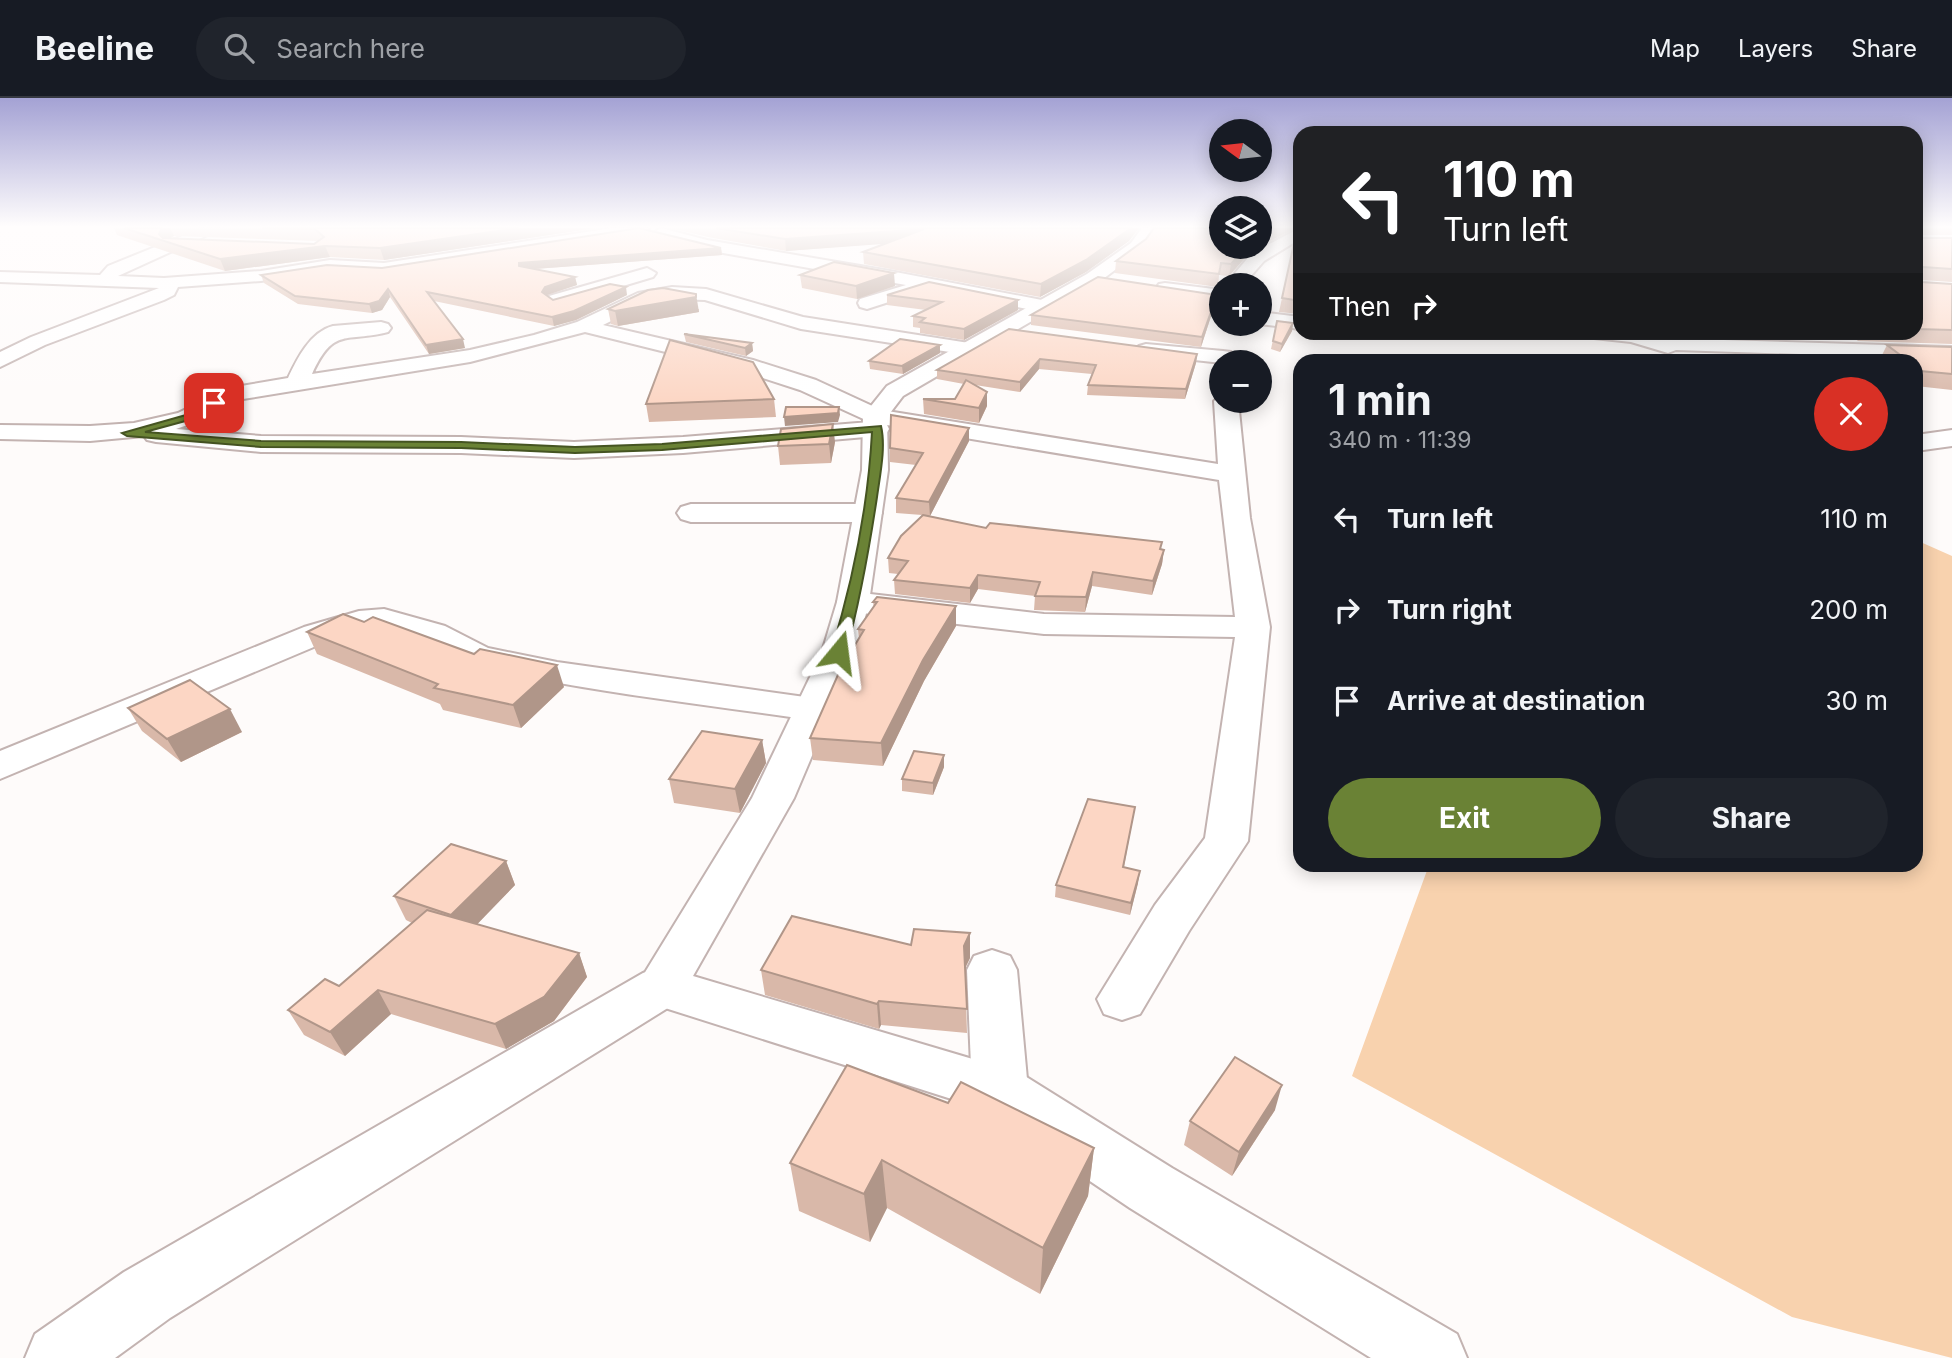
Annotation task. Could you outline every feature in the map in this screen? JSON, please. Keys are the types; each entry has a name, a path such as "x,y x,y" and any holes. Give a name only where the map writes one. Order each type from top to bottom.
{"street":[{"path":"0,361 38,341 168,291 169,287"},
{"path":"556,299 599,287"},
{"path":"629,287 658,294 706,295 801,323 1012,329"},
{"path":"867,303 916,287"},
{"path":"935,287 1012,329"},
{"path":"60,1358 147,1295 661,987 773,798 839,652 853,601 875,470 876,422 895,391 1093,287"},
{"path":"1157,287 1209,294"},
{"path":"127,433 196,415 237,393 470,356 539,340 584,326 658,294"},
{"path":"1272,320 1293,322"},
{"path":"584,326 745,365 808,385 876,422"},
{"path":"297,382 311,354 333,332 381,328"},
{"path":"1651,340 1670,348 1676,354"},
{"path":"1664,340 1692,345 1952,353"},
{"path":"1122,347 1209,351"},
{"path":"1122,999 1172,918 1226,841 1253,627 1236,518 1227,413"},
{"path":"0,432 127,433 261,444 461,445 575,450 683,445 876,422 1233,474"},
{"path":"1923,442 1952,438"},
{"path":"691,513 868,513"},
{"path":"853,601 1044,624 1253,627"},
{"path":"0,766 316,634 359,621 384,619 433,633 477,656 557,673 811,709"},
{"path":"992,970 1000,1090"},
{"path":"661,987 1000,1090 1151,1188 1433,1358"}],"shaded area":[{"path":"1923,543 1952,556 1952,1358 1792,1317 1352,1076 1426,872 1923,872"}],"building":[{"path":"280,287 546,287 542,292 553,300 600,287 626,287 574,311 552,317 427,292 463,339 426,345 388,289 379,301 369,304 295,296"},
{"path":"913,287 953,287 1018,300 964,329 920,322 925,318 913,316 942,302 887,295"},
{"path":"1081,287 1163,287 1209,294 1209,317 1202,337 1031,315"},
{"path":"1284,287 1293,287 1293,300 1282,298"},
{"path":"1923,287 1952,287 1952,330 1923,329"},
{"path":"663,288 696,294 696,297 615,311 608,309 648,290"},
{"path":"1277,321 1293,323 1282,344 1273,341"},
{"path":"1009,329 1197,354 1186,389 1088,385 1096,365 1040,359 1020,382 937,370"},
{"path":"684,334 752,343 745,348"},
{"path":"900,339 940,345 902,366 869,361"},
{"path":"670,340 753,362 774,399 646,404"},
{"path":"1887,345 1952,347 1952,374 1923,371 1923,354 1899,354"},
{"path":"966,380 987,392 979,408 923,399 955,399"},
{"path":"786,407 839,407 838,413 784,417"},
{"path":"891,415 969,428 929,502 896,498 923,453 890,448"},
{"path":"833,424 829,444 778,446 781,429"},
{"path":"923,515 986,528 990,523 1162,542 1160,549 1164,550 1153,581 1093,572 1086,597 1035,596 1040,582 978,575 970,588 894,580 908,561 888,558 901,536"},
{"path":"877,597 956,606 923,660 881,743 810,738 841,668 864,630 858,629 877,602 873,602"},
{"path":"343,614 364,622 373,617 474,654 480,649 557,665 513,705 434,688 438,684 307,632"},
{"path":"190,680 230,709 167,739 128,708"},
{"path":"702,731 762,740 735,789 669,779"},
{"path":"914,751 944,755 933,783 902,779"},
{"path":"1088,799 1135,807 1123,867 1140,871 1131,903 1056,885"},
{"path":"451,844 506,861 451,915 394,896"},
{"path":"427,910 579,953 544,997 495,1024 378,990 330,1032 288,1010 325,979 339,986"},
{"path":"792,916 911,945 914,929 970,933 964,946 967,1009 879,1001 877,1004 761,970"},
{"path":"1235,1057 1282,1085 1239,1152 1190,1121"},
{"path":"847,1065 948,1103 961,1082 1094,1148 1043,1248 882,1160 864,1194 790,1163"}],"route":[{"path":"214,403 196,415 127,433 261,444 461,445 620,450 877,429 875,470 863,545 853,601 839,652"}]}
